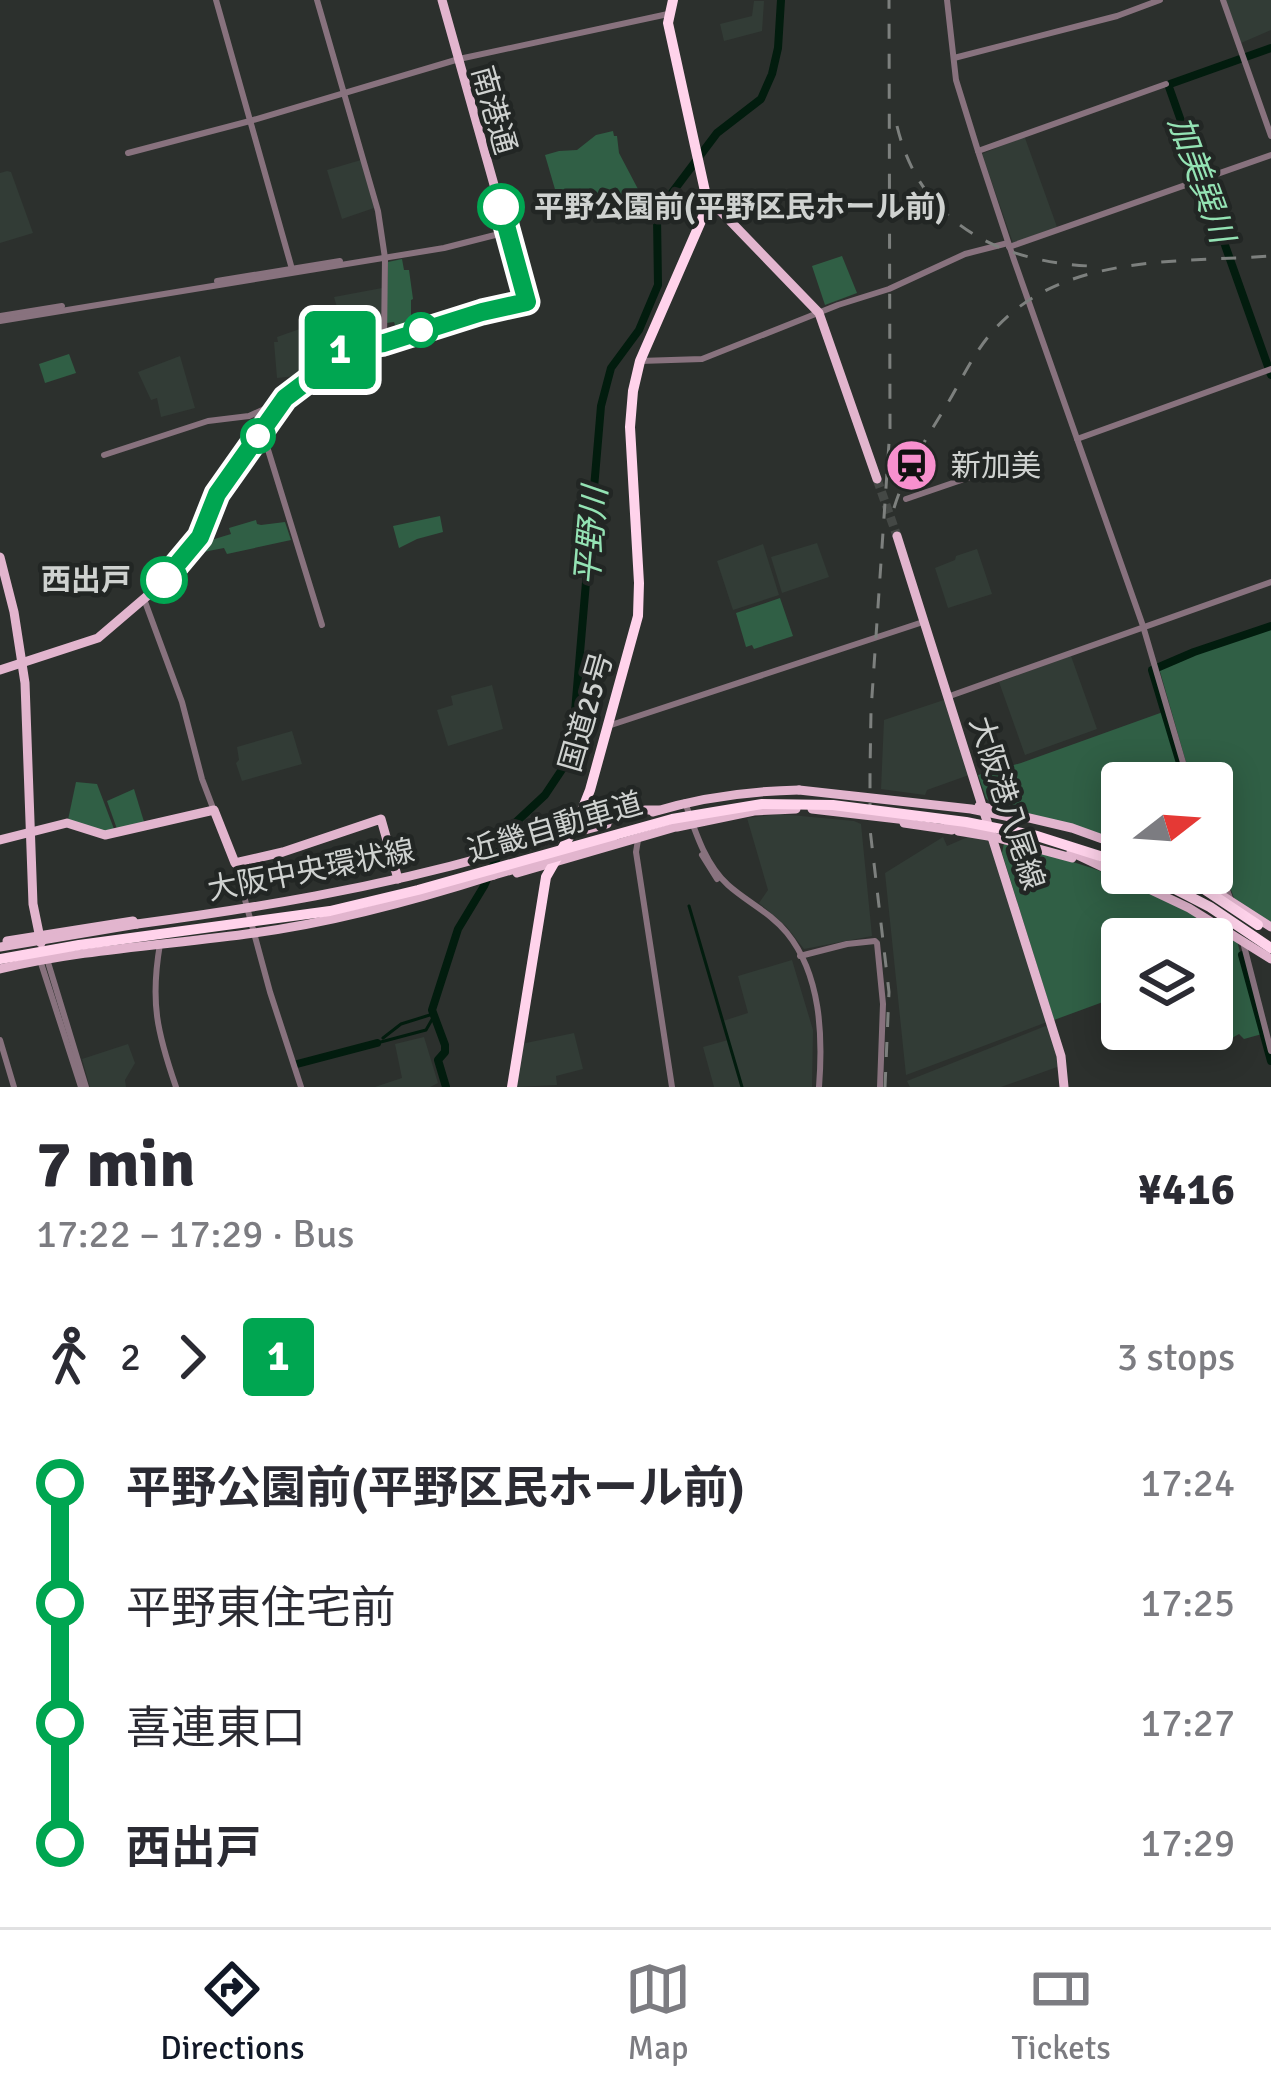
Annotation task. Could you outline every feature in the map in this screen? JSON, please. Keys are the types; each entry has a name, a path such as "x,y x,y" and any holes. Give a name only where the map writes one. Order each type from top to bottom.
{"highway":[{"path":"673,0 668,14 675,61 708,198"},
{"name":"国道25号","path":"512,1087 546,877 580,814 639,604 630,428 633,391 640,361 703,222 708,198"},
{"name":"近畿自動車道","path":"0,951 328,905 672,813 760,797 833,798 967,815 1062,836 1101,854"},
{"path":"1185,894 1269,943"},
{"path":"1201,894 1269,943"},
{"path":"1212,894 1264,926 1269,943"}],"main road":[{"name":"南港通","path":"384,343 526,302 440,0"},
{"path":"708,198 819,313 877,478"},
{"path":"0,670 98,638 193,547 217,494 285,398 337,352 384,343"},
{"name":"大阪港八尾線","path":"897,536 1061,1056 1064,1087"},
{"path":"1,561 20,662 33,904 44,960"},
{"path":"0,578 17,643"},
{"name":"大阪中央環状線","path":"0,951 398,879 686,802 758,790 834,792 971,809 1101,840"},
{"path":"834,792 984,807 1101,838"},
{"name":"大阪中央環状線","path":"0,969 254,933 387,908 613,841 754,811 812,809 942,824 1025,838 1101,859"},
{"path":"0,840 68,823 105,835 214,810 235,863 381,819 398,879"},
{"path":"499,851 658,810"},
{"path":"835,811 1101,859"},
{"path":"580,814 591,824"},
{"name":"大阪中央環状線","path":"477,881 679,826"},
{"path":"543,838 557,839 569,855 586,854"},
{"path":"535,868 546,877"},
{"name":"大阪中央環状線","path":"1168,894 1271,959"},
{"path":"1220,894 1264,926"},
{"path":"0,951 36,936 167,920"}],"street":[{"path":"216,0 292,269"},
{"path":"317,0 378,211 385,256 384,343"},
{"path":"947,0 956,80 1143,626 1183,762"},
{"path":"954,58 1117,16 1160,0"},
{"path":"1223,0 1271,136"},
{"path":"128,153 457,60 668,14"},
{"path":"978,151 1166,84"},
{"path":"640,361 702,358 889,289 965,254 1009,245 1271,155"},
{"path":"0,319 385,256 505,231"},
{"path":"255,277 385,256"},
{"path":"1077,439 1271,369"},
{"path":"104,455 208,421 257,414 285,398"},
{"path":"257,414 322,625"},
{"path":"906,499 980,474"},
{"path":"947,697 1271,582"},
{"path":"143,598 182,702 214,810"},
{"path":"608,726 924,621"},
{"path":"686,802 719,875 781,926 799,956 817,1027 818,1087"},
{"path":"638,839 636,852 672,1087"},
{"path":"235,863 301,1087"},
{"path":"1229,894 1271,1051"},
{"path":"167,920 154,1012 176,1087"},
{"path":"799,956 847,944 878,943 883,1004 880,1087"},
{"path":"44,960 84,1087"},
{"path":"0,1040 14,1087"}],"shaded area":[{"path":"1226,0 1271,0 1271,30 1241,43"},
{"path":"754,1 764,1 762,31 724,41 720,24 752,16"},
{"path":"1023,137 1057,227 1013,243 982,154"},
{"path":"361,160 374,208 342,219 327,170"},
{"path":"7,171 33,233 0,243 0,173"},
{"path":"382,288 382,341 348,345 334,297"},
{"path":"311,325 316,338 341,329 344,345 297,385 295,376 277,378 277,337"},
{"path":"180,356 195,408 161,417 157,398 151,400 138,372"},
{"path":"817,543 829,577 782,593 771,557"},
{"path":"763,544 779,595 733,610 717,561"},
{"path":"977,549 992,594 948,608 935,568"},
{"path":"1071,656 1097,729 1025,755 999,682"},
{"path":"492,685 503,729 448,746 437,710 453,705 451,696"},
{"path":"944,700 969,775 927,790 925,795 881,789 884,720"},
{"path":"292,731 302,764 242,781 237,747"},
{"path":"780,814 861,824 872,936 804,949 759,903 768,890 747,818"},
{"path":"970,836 989,841 1047,1022 906,1075 885,873 943,837 947,846"},
{"path":"792,960 813,1030 812,1087 714,1087 703,1047 728,1040 723,1021 748,1013 738,976"},
{"path":"1048,1025 1060,1066 1001,1087 910,1087 907,1081"},
{"path":"574,1033 583,1069 556,1076 557,1085 515,1087 521,1044"},
{"path":"424,1037 438,1083 375,1087 402,1078 395,1044"},
{"path":"128,1044 135,1063 126,1087 90,1087 82,1059"}],"green space":[{"path":"613,131 639,191 561,210 545,155 577,150 596,135"},
{"path":"842,256 857,293 825,305 812,266"},
{"path":"402,259 404,270 409,270 413,299 411,329 398,333 394,322 386,323 388,262"},
{"path":"69,354 76,373 45,383 39,364"},
{"path":"440,516 443,532 399,548 393,526"},
{"path":"256,520 261,525 285,522 291,540 227,554 224,548 198,553 198,544"},
{"path":"780,598 793,636 754,649 746,647 736,613"},
{"path":"1271,626 1271,924 1233,894 1233,762 1186,762 1159,668"},
{"path":"1163,712 1178,762 1101,762 1101,836 993,806 978,775"},
{"path":"76,782 97,784 114,829 107,833 68,820"},
{"path":"134,789 145,825 117,829 107,801"},
{"path":"1004,843 1066,860 1101,872 1101,894 1154,894 1198,918 1101,918 1101,1003 1054,1020 1002,853"},
{"path":"1233,939 1262,1034 1244,1039 1239,1034 1233,1037"}],"waterway":[{"name":"平野川","path":"446,1087 438,1060 445,1045 432,1010 458,929 515,823 545,795 563,768 573,735 601,406 611,368 639,330 658,285 659,210 717,133 761,99 778,48 781,0"},
{"name":"加美巽川","path":"1271,48 1169,87 1271,375"},
{"name":"加美巽川","path":"1180,762 1152,670 1271,626"},
{"path":"689,906 742,1087"},
{"name":"加美巽川","path":"1242,955 1271,1061"},
{"path":"383,1038 401,1024 433,1014"},
{"path":"377,1043 426,1030 434,1016"},
{"path":"297,1064 377,1043"}],"tunnel":[{"path":"877,479 897,536"}],"railway":[{"path":"885,1087 889,992 870,829 870,771 890,428 889,0"},
{"path":"897,126 924,188 967,230 1023,256 1089,266"},
{"path":"894,508 918,453 975,356 993,331 1021,306 1052,287 1122,267 1271,256"}],"bus line":[{"name":"1","path":"164,580 200,537 217,494 285,398 334,354 527,302 501,207"}],"place":[{"name":"平野公園前(平野区民ホール前)","path":"501,207"},
{"name":"新加美","path":"912,466"},
{"name":"西出戸","path":"164,580"}]}
